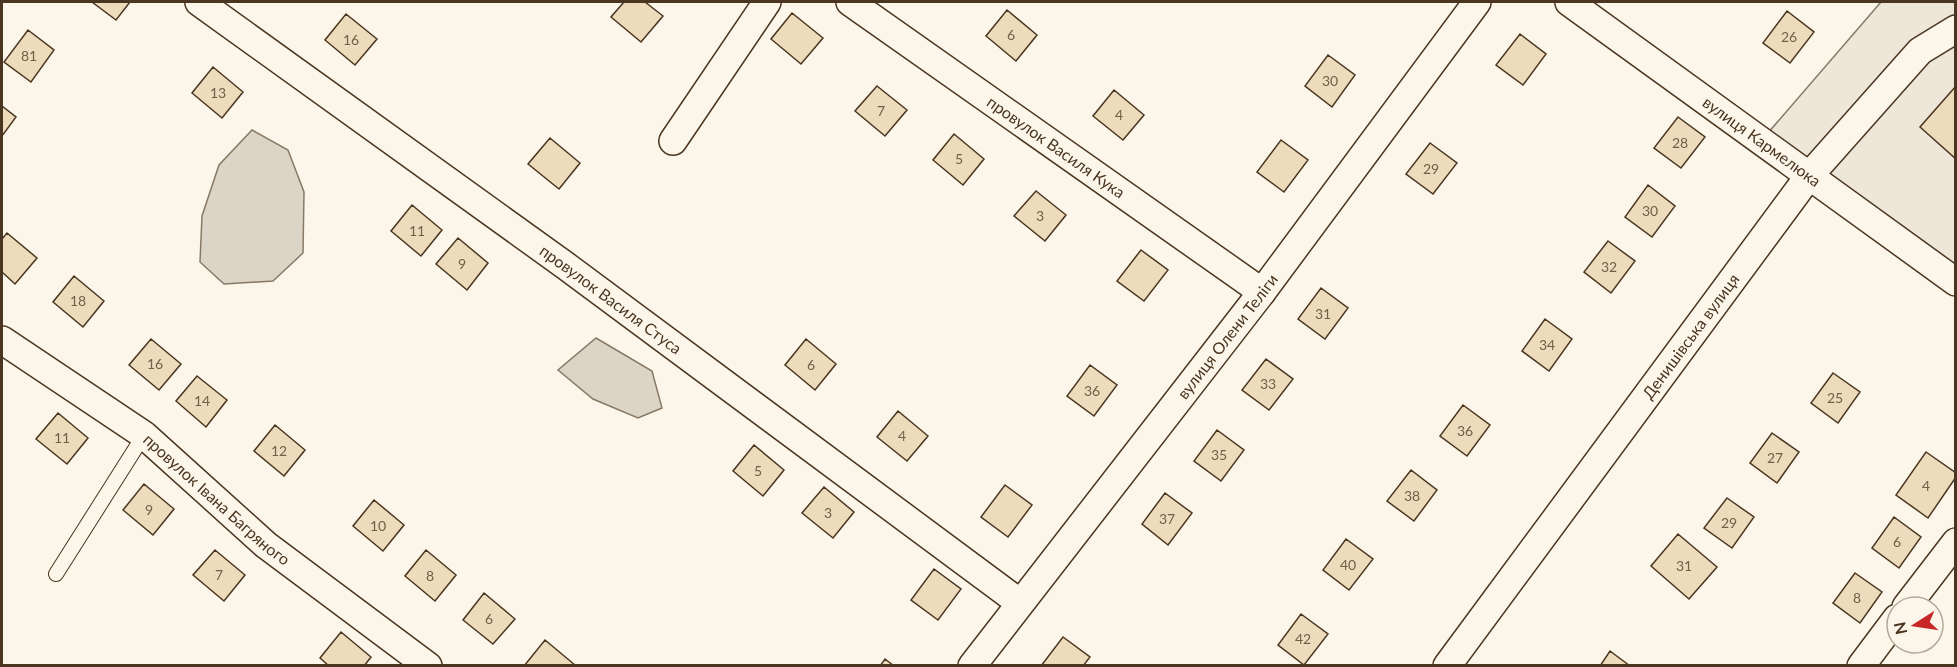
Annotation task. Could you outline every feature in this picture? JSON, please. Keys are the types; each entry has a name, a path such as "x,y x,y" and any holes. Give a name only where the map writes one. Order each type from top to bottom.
{"street":[{"name":"провулок Василя Стуса","path":"199,2 566,266 1020,603"},
{"path":"673,141 767,2"},
{"name":"провулок Василя Кука","path":"850,2 1262,292"},
{"name":"вулиця Олени Теліги","path":"972,666 1262,292 1477,2"},
{"name":"вулиця Кармелюка","path":"1569,2 1956,282"},
{"name":"Денишівська вулиця","path":"1447,666 1809,176 1920,51 1956,29"},
{"name":"провулок Івана Багряного","path":"2,340 144,435 266,545 428,666"},
{"path":"1915,595 1956,542"},
{"path":"1861,666 1885,634"}],"lane":[{"path":"56,574 144,435"}],"shaded area":[{"path":"1881,2 1955,2 1955,285 1761,141"},
{"path":"252,130 288,150 304,192 303,253 273,281 224,284 200,262 202,216 219,165"},
{"path":"596,338 652,371 662,408 638,418 593,399 558,370"}],"building":[{"path":"92,2 130,2 116,20"},
{"path":"624,2 645,2 663,16 641,42 611,17"},
{"path":"1007,10 1037,35 1016,61 986,36"},
{"path":"1787,11 1814,32 1790,63 1763,43"},
{"path":"792,13 823,38 801,64 771,39"},
{"path":"346,14 377,39 355,65 325,40"},
{"path":"28,30 54,50 31,82 4,62"},
{"path":"1520,34 1546,54 1523,85 1496,65"},
{"path":"1328,55 1355,75 1332,107 1305,86"},
{"path":"213,67 243,92 222,118 192,93"},
{"path":"877,86 907,110 885,136 855,111"},
{"path":"1956,86 1956,159 1920,127"},
{"path":"1114,90 1144,115 1123,140 1093,116"},
{"path":"2,106 16,117 2,136"},
{"path":"1678,117 1705,137 1681,168 1654,148"},
{"path":"954,134 984,159 963,185 933,160"},
{"path":"550,138 580,163 559,189 528,164"},
{"path":"1281,140 1308,160 1284,192 1257,172"},
{"path":"1430,143 1457,163 1433,194 1406,174"},
{"path":"1648,185 1675,206 1652,237 1625,217"},
{"path":"1036,191 1066,215 1045,241 1014,216"},
{"path":"412,205 442,230 421,256 391,231"},
{"path":"7,233 37,258 15,284 2,272 2,239"},
{"path":"458,238 488,263 467,290 436,264"},
{"path":"1608,241 1635,261 1611,293 1584,272"},
{"path":"1141,250 1168,270 1144,301 1117,281"},
{"path":"74,276 104,301 83,327 53,302"},
{"path":"1321,288 1348,308 1325,339 1298,319"},
{"path":"1545,319 1572,339 1549,371 1522,351"},
{"path":"151,339 181,364 159,390 129,365"},
{"path":"806,339 836,364 815,390 785,365"},
{"path":"1266,359 1293,379 1269,410 1242,390"},
{"path":"1090,365 1117,385 1094,416 1067,396"},
{"path":"1833,373 1860,392 1838,423 1811,403"},
{"path":"197,376 227,400 206,427 176,401"},
{"path":"1463,405 1490,425 1467,456 1440,436"},
{"path":"898,411 928,436 907,461 877,437"},
{"path":"58,413 88,438 67,464 36,439"},
{"path":"275,425 305,450 284,476 254,451"},
{"path":"1217,430 1244,450 1221,481 1194,461"},
{"path":"1772,433 1799,452 1777,483 1750,463"},
{"path":"754,445 784,470 763,496 733,471"},
{"path":"1926,452 1956,473 1956,477 1928,518 1896,495"},
{"path":"1411,470 1437,490 1414,521 1387,501"},
{"path":"144,484 174,509 153,535 123,510"},
{"path":"1005,485 1032,505 1008,537 981,517"},
{"path":"824,487 854,512 833,538 802,513"},
{"path":"1165,493 1192,513 1168,545 1142,524"},
{"path":"1727,498 1754,517 1732,548 1704,528"},
{"path":"374,500 404,525 383,551 353,526"},
{"path":"1894,517 1921,537 1899,568 1872,548"},
{"path":"1678,534 1717,567 1689,599 1651,566"},
{"path":"1346,539 1373,559 1349,590 1323,570"},
{"path":"215,550 245,575 224,601 193,575"},
{"path":"426,550 456,575 435,601 405,576"},
{"path":"934,569 961,589 938,620 911,600"},
{"path":"1855,573 1882,592 1860,623 1833,603"},
{"path":"484,593 515,619 493,644 463,620"},
{"path":"1301,614 1328,634 1304,665 1278,645"},
{"path":"341,632 371,657 364,666 329,666 320,658"},
{"path":"1063,637 1090,657 1083,666 1041,666"},
{"path":"545,640 575,665 575,666 524,666"},
{"path":"1610,651 1630,666 1600,666"},
{"path":"885,659 894,666 880,666"}]}
